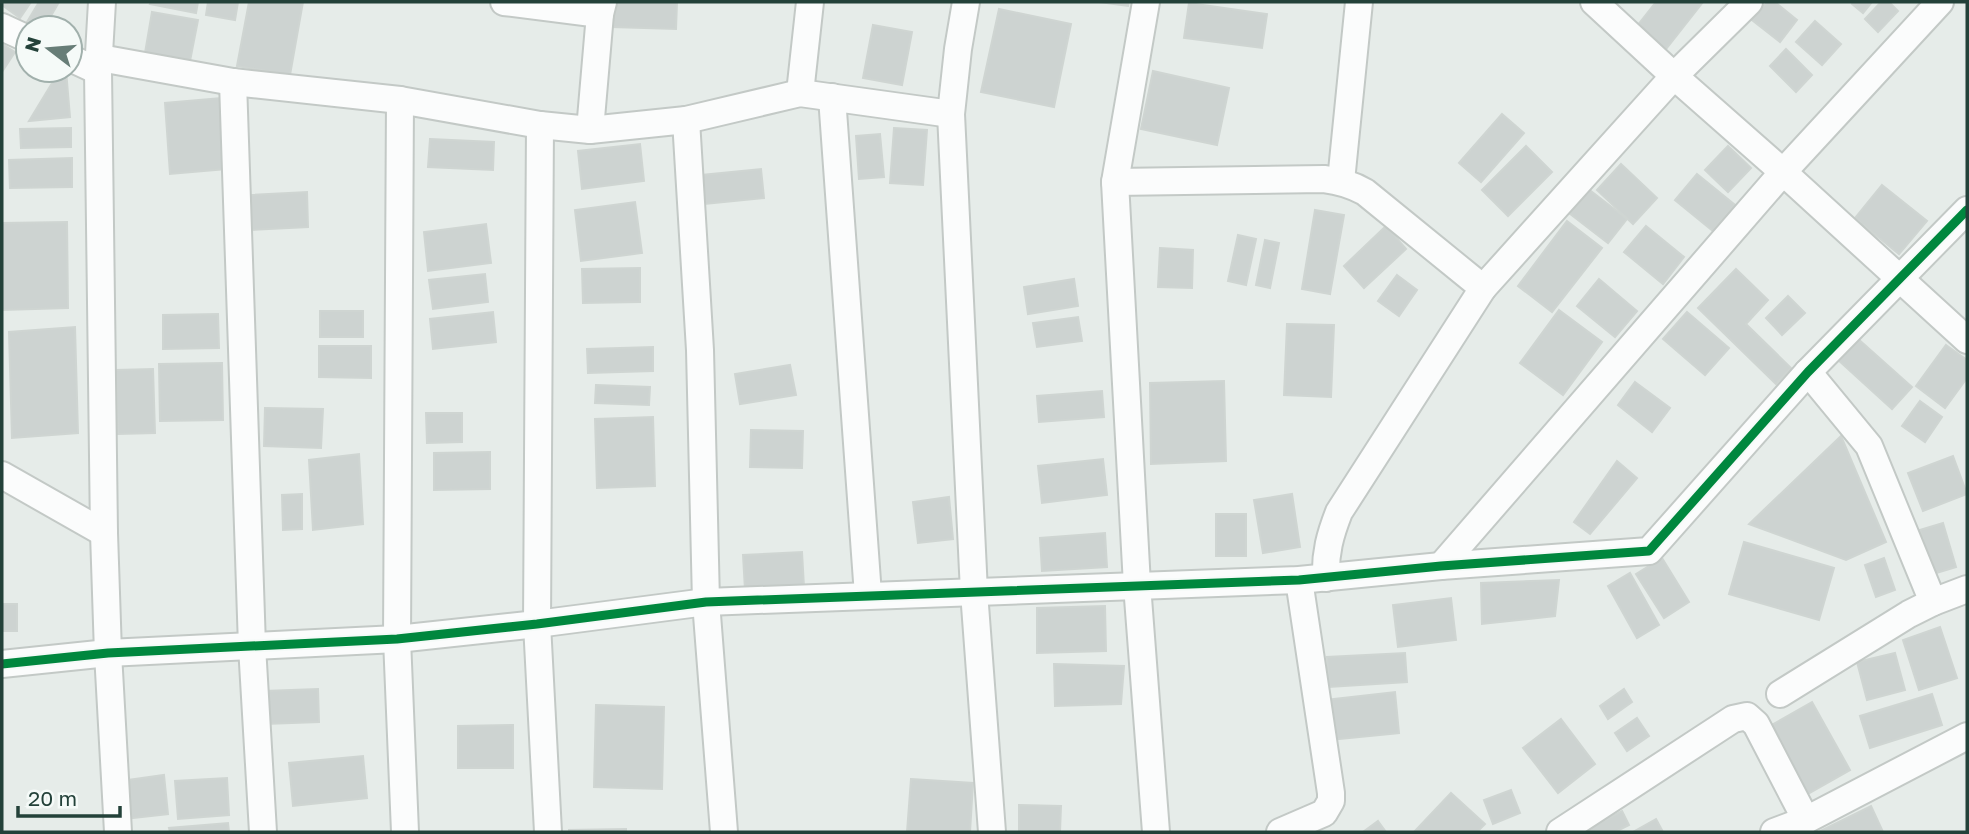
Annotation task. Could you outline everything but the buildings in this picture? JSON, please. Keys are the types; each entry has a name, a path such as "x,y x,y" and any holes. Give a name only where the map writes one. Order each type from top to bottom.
{"street":[{"path":"103,2 99,65 104,533 118,832"},
{"path":"504,2 601,8 590,130"},
{"path":"800,93 810,2"},
{"path":"966,2 951,114 974,592 992,832"},
{"path":"1146,2 1115,182 1137,585 1156,832"},
{"path":"1341,181 1359,2"},
{"path":"1594,2 1967,340"},
{"path":"1326,578 1325,560 1329,537 1339,512 1483,288 1674,76 1749,2"},
{"path":"1441,566 1783,172 1940,2"},
{"path":"84,61 233,82 400,100 540,125 590,130 686,120 800,93 951,114"},
{"path":"233,82 252,646 262,832"},
{"path":"832,97 868,594"},
{"path":"400,100 397,639 405,832"},
{"path":"686,120 700,350 706,602 724,832"},
{"path":"540,125 537,624 548,832"},
{"path":"1115,182 1341,181 1365,192 1483,288"},
{"path":"2,664 108,653 397,639 706,602 1299,580 1441,566 1649,551 1808,372 1967,210"},
{"path":"1808,372 1869,446 1933,602"},
{"path":"2,475 104,533"},
{"path":"1280,832 1324,813 1331,801 1299,580"},
{"path":"1780,694 1909,614 1967,589"},
{"path":"1560,832 1733,719 1747,716 1756,724 1806,820"},
{"path":"1774,832 1806,820 1967,737"}],"cycle path":[{"path":"2,664 108,653 397,639 706,602 1299,580 1441,566 1649,551 1808,372 1967,210"}]}
